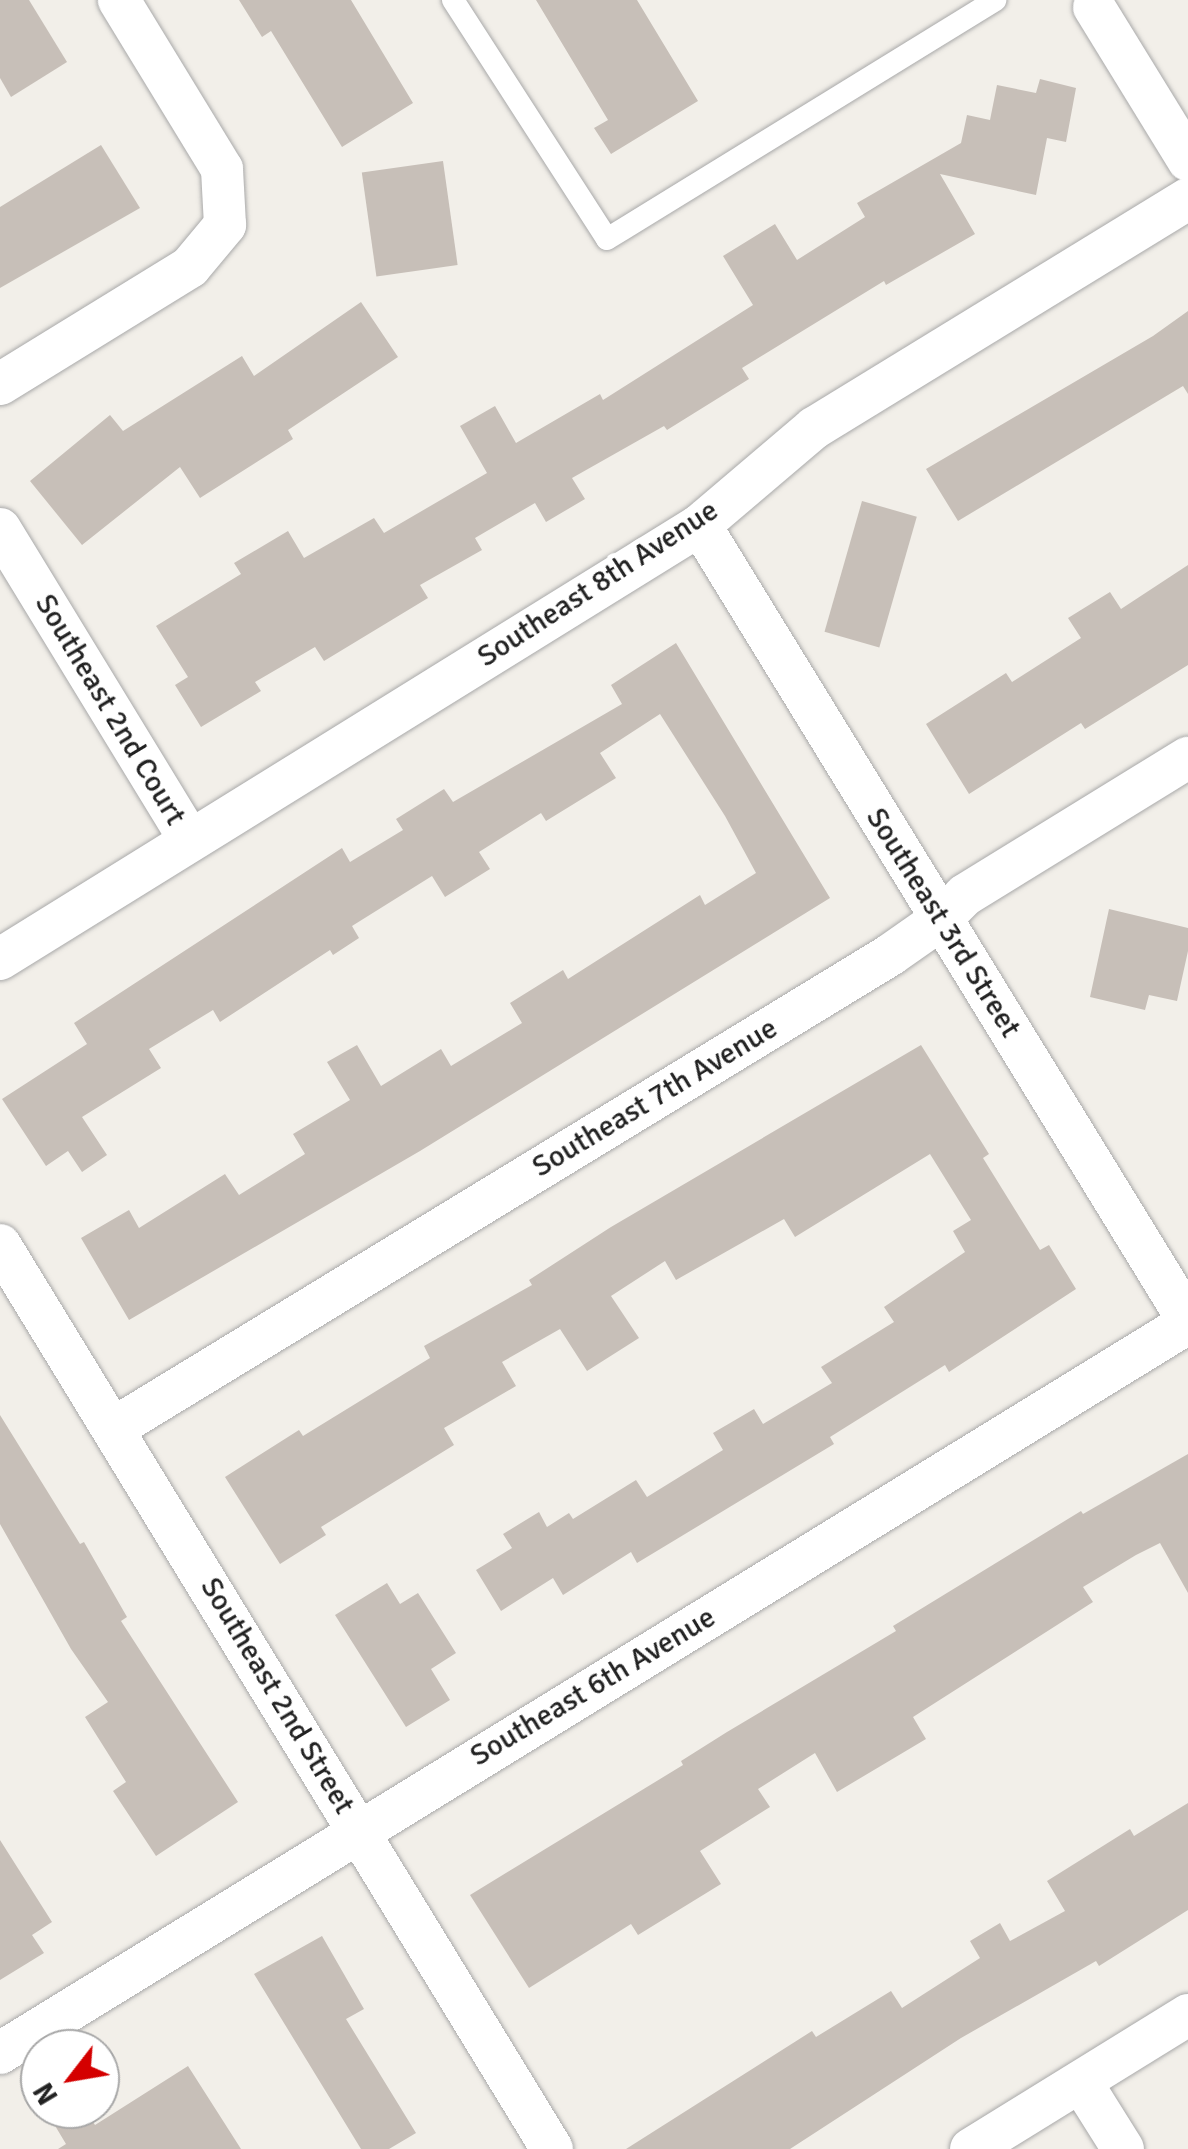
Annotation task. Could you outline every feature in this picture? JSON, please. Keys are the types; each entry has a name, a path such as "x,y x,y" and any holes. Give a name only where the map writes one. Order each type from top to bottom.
{"street":[{"path":"0,384 190,267 225,225 222,168 119,0"},
{"path":"1094,7 1188,160"},
{"name":"Southeast 8th Avenue","path":"0,959 700,524 814,428 1188,199"},
{"name":"Southeast 3rd Street","path":"700,524 1188,1322"},
{"name":"Southeast 2nd Court","path":"0,529 190,839"},
{"name":"Southeast 7th Avenue","path":"114,1428 890,955 940,920 964,896 1188,758"},
{"name":"Southeast 2nd Street","path":"0,1245 552,2149"},
{"name":"Southeast 6th Avenue","path":"0,2053 1188,1322"},
{"path":"972,2149 1188,2015"},
{"path":"1081,2082 1123,2149"}],"lane":[{"path":"454,0 607,239 996,0"}],"building":[{"path":"0,0 29,0 67,62 11,97 0,78"},
{"path":"239,0 351,0 413,103 342,147 271,31 262,37"},
{"path":"536,0 637,0 698,101 611,154 594,128 608,120"},
{"path":"1040,79 1076,88 1066,142 1047,138 1036,195 940,174 975,234 886,285 884,281 742,368 749,379 667,430 664,426 572,478 585,499 546,522 535,503 475,538 482,550 420,585 428,598 324,661 315,647 255,682 261,691 201,727 175,685 188,677 156,626 241,574 234,563 288,531 304,558 374,518 384,533 487,473 460,426 495,406 516,443 600,394 603,400 753,305 723,256 775,224 797,260 865,217 857,203 961,143 967,115 990,120 997,85 1036,93"},
{"path":"101,145 140,208 0,288 0,207"},
{"path":"443,161 458,265 376,276 362,172"},
{"path":"361,302 398,357 288,430 293,439 200,498 180,467 82,545 30,481 110,415 123,431 242,356 254,376"},
{"path":"1188,311 1188,394 1183,386 958,521 926,469 1153,336"},
{"path":"862,501 917,517 879,647 825,632"},
{"path":"1188,565 1188,665 1085,729 1081,723 969,794 926,724 1006,673 1012,682 1081,638 1068,618 1110,592 1121,609"},
{"path":"676,643 830,898 420,1151 129,1320 81,1238 129,1210 139,1228 225,1174 239,1195 305,1154 293,1134 350,1100 327,1062 357,1045 381,1086 441,1049 451,1066 522,1023 510,1003 563,970 568,979 700,895 705,905 756,873 725,816 660,714 600,753 616,778 546,821 541,813 479,852 490,869 445,897 432,876 352,926 359,938 333,955 330,950 220,1022 213,1010 149,1049 161,1068 82,1117 107,1155 82,1172 68,1151 46,1166 2,1099 87,1044 74,1023 342,848 350,862 403,830 396,819 444,789 453,802 622,704 611,685"},
{"path":"1109,909 1188,928 1188,951 1177,1001 1149,995 1145,1010 1090,997"},
{"path":"921,1045 989,1154 983,1158 1040,1250 1049,1245 1076,1289 949,1372 945,1365 830,1437 834,1444 637,1563 631,1552 563,1595 553,1578 501,1611 476,1570 512,1548 503,1534 539,1512 547,1527 569,1513 573,1519 636,1480 647,1497 723,1450 713,1433 754,1409 763,1424 832,1383 821,1367 894,1322 884,1307 965,1252 953,1231 971,1220 930,1154 795,1237 784,1219 676,1280 665,1261 611,1296 639,1338 587,1371 560,1329 502,1362 516,1386 444,1428 454,1445 321,1527 326,1535 280,1564 225,1477 299,1430 303,1436 430,1358 424,1346 532,1285 529,1280 611,1227"},
{"path":"0,1415 80,1544 84,1542 127,1617 121,1621 238,1802 156,1856 113,1791 126,1782 85,1717 108,1702 71,1649 0,1524"},
{"path":"1188,1454 1188,1593 1160,1543 1136,1555 1083,1587 1093,1602 913,1717 926,1739 837,1792 815,1753 758,1789 770,1807 700,1851 721,1884 638,1935 631,1924 529,1988 470,1895 683,1765 681,1761 727,1732 896,1631 893,1626 1081,1511 1083,1514"},
{"path":"387,1583 400,1604 418,1593 456,1653 431,1669 450,1700 406,1727 335,1615"},
{"path":"1188,1803 1188,1910 1099,1966 1096,1961 961,2038 790,2149 626,2149 812,2031 816,2037 891,1991 902,2008 980,1958 970,1941 1000,1923 1010,1941 1065,1911 1047,1881 1130,1829 1134,1836"},
{"path":"0,1840 52,1922 32,1935 44,1953 0,1980"},
{"path":"322,1936 364,2009 346,2019 416,2133 389,2149 361,2149 254,1974"},
{"path":"188,2066 241,2149 58,2149 66,2144 57,2129 120,2129 120,2109"}]}
